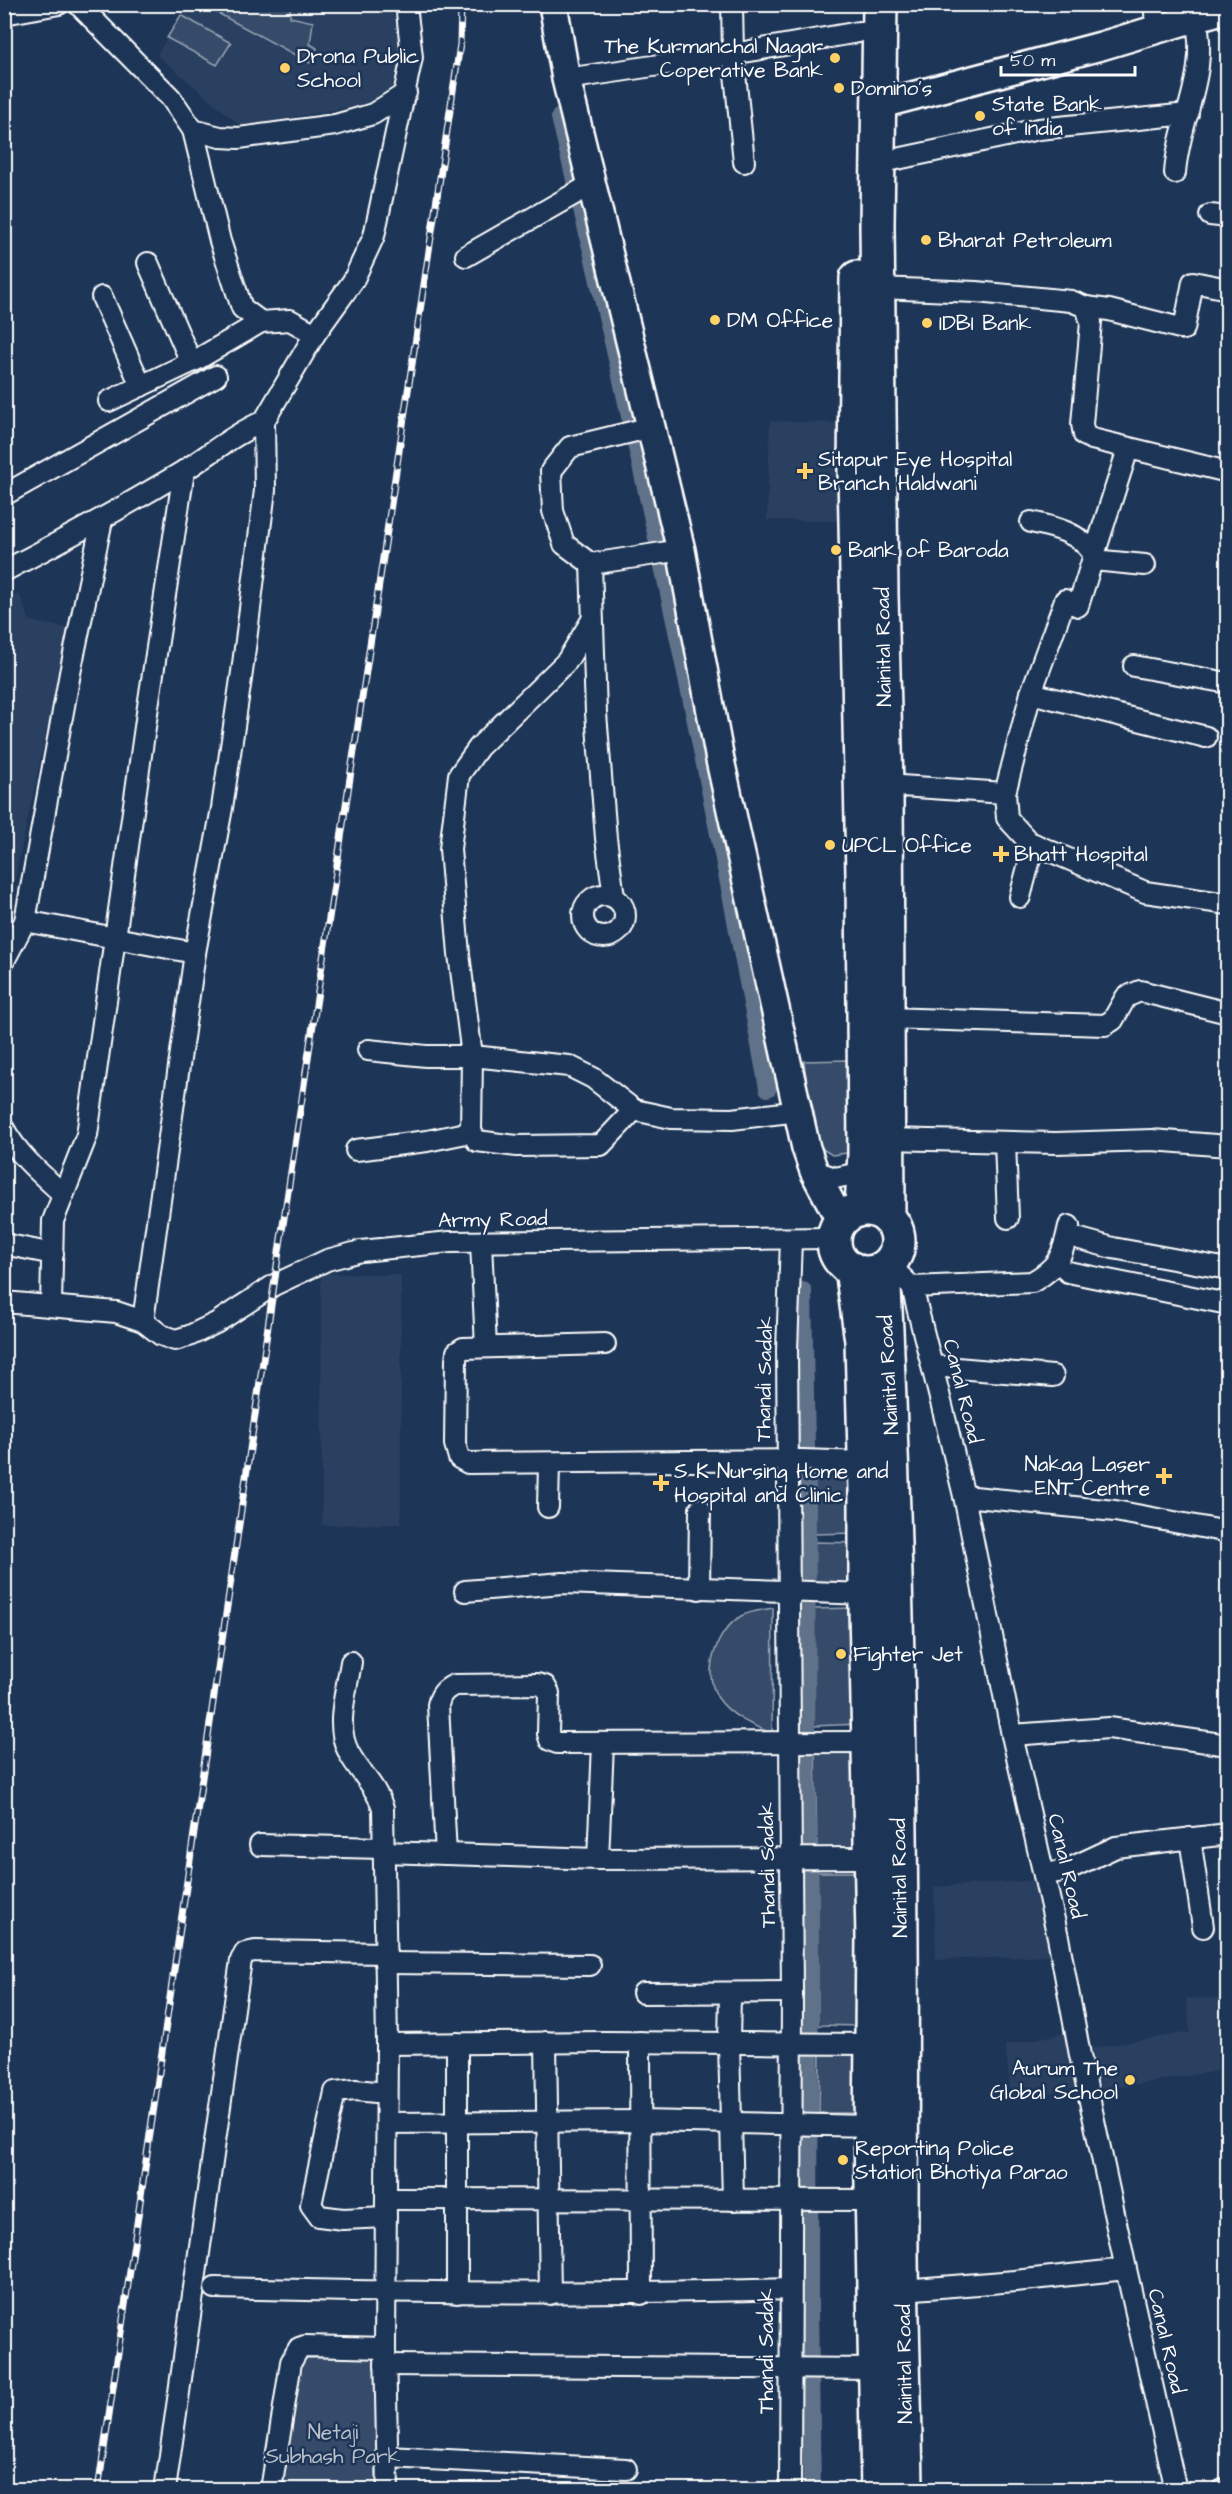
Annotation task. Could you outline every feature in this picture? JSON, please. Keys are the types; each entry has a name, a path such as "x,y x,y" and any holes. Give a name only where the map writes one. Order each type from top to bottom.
{"highway":[{"name":"Nainital Road","path":"856,1221 864,1172 873,745 881,595 878,163 880,4"},
{"name":"Nainital Road","path":"856,1221 887,1139 886,785 873,745 855,472 859,18"},
{"path":"856,1221 896,1230 898,1239 894,1256 874,1267 838,1256 856,1221"},
{"name":"Nainital Road","path":"874,1267 862,1341 865,1462 880,1594 900,1947 876,2369 878,2490"},
{"name":"Nainital Road","path":"874,1267 892,1442 869,1742 871,2126 903,2290 906,2490"}],"street":[{"path":"4,14 59,4"},
{"path":"78,4 171,98 193,130 220,241 242,308 261,322"},
{"path":"4,1302 116,1312 143,1321 195,952 222,808 256,558 265,490 264,421 315,334 353,281 374,236 412,57 406,4"},
{"path":"553,4 566,79 591,184 638,430 720,760 806,1148 814,1172 856,1221"},
{"path":"732,4 733,54 744,162"},
{"path":"878,105 1155,17 1196,18 1227,8"},
{"path":"566,79 733,54 859,18"},
{"path":"1175,173 1177,148 1188,114 1201,56 1196,18"},
{"path":"193,130 239,138 335,125 374,114 406,93"},
{"path":"878,163 1039,129 1188,114"},
{"path":"466,255 591,184"},
{"path":"148,263 190,362"},
{"path":"879,288 976,292 1071,301 1086,307 1109,310 1184,329 1193,282 1227,289"},
{"path":"102,297 141,386"},
{"path":"1086,307 1091,322 1082,424 1084,435 1092,440 1227,472"},
{"path":"109,401 190,362 261,322 290,320 315,334"},
{"path":"4,495 216,376"},
{"path":"4,571 102,520 184,471 248,428 264,421"},
{"path":"638,430 570,447 551,471 553,511 564,544 591,564 667,552"},
{"path":"1128,449 1078,606 1065,600 1031,693 1005,793 1008,818 1034,844 1145,892 1227,904"},
{"path":"51,1305 53,1221 87,1135 184,471"},
{"path":"6,957 25,921 70,673 102,520"},
{"path":"1031,522 1057,528 1087,543 1093,557"},
{"path":"1093,557 1145,565"},
{"path":"591,564 596,713 606,838 614,897"},
{"path":"592,620 567,661 479,747 459,775 450,849 459,954 472,1056 471,1132 477,1141 517,1146 601,1145 634,1110"},
{"path":"1134,666 1227,683"},
{"path":"1031,693 1206,737"},
{"path":"886,785 1005,793"},
{"path":"1020,897 1034,844"},
{"path":"25,921 195,952"},
{"path":"887,1018 1105,1025 1113,1020 1126,997 1140,991 1227,1013"},
{"path":"368,1050 426,1056 472,1056 569,1066 593,1078 634,1110 670,1118 732,1119 799,1111"},
{"path":"4,1129 35,1168 63,1194"},
{"path":"356,1150 427,1141 471,1132"},
{"path":"887,1139 1005,1142 1152,1140 1227,1146"},
{"path":"1005,1142 1008,1218"},
{"path":"814,1172 835,1178 864,1172"},
{"name":"Army Road","path":"143,1321 161,1335 175,1340 189,1336 216,1323 274,1285 327,1260 361,1251 450,1242 791,1240 856,1221"},
{"path":"874,1267 912,1287 1032,1282 1050,1272 1075,1232 1113,1248 1227,1269"},
{"name":"Thandi Sadak","path":"790,2489 803,2369 790,2289 803,2199 804,2043 792,1992 802,1858 800,1461 787,1350 791,1240"},
{"path":"481,1243 486,1347"},
{"path":"4,1244 53,1254"},
{"path":"1068,1272 1227,1304"},
{"name":"Canal Road","path":"912,1287 964,1496 1012,1735 1044,1874 1126,2269 1176,2490"},
{"path":"605,1344 463,1348 457,1352 455,1444 459,1458 468,1463 865,1462"},
{"path":"933,1366 1053,1376"},
{"path":"548,1507 549,1463"},
{"path":"964,1496 1115,1510 1227,1532"},
{"path":"699,1589 700,1509"},
{"path":"465,1592 563,1583 880,1594"},
{"path":"351,1662 342,1725 343,1740 349,1754 379,1796 383,1808 387,2044 385,2357 388,2490"},
{"path":"446,1854 438,1705 445,1689 453,1685 537,1684 545,1686 549,1693 550,1740 557,1743 869,1742"},
{"path":"1012,1735 1109,1728 1227,1745"},
{"path":"597,1858 603,1744"},
{"path":"1044,1874 1064,1871 1116,1847 1227,1834"},
{"path":"1190,1838 1203,1927"},
{"path":"260,1845 446,1854 597,1858 871,1858"},
{"path":"165,2490 241,1960 246,1953 255,1951 590,1965"},
{"path":"643,1994 792,1992"},
{"path":"730,1993 733,2200"},
{"path":"387,2044 640,2042 872,2044"},
{"path":"640,2042 641,2294"},
{"path":"457,2043 457,2293"},
{"path":"546,2043 550,2294"},
{"path":"386,2093 355,2090 335,2092 311,2205 319,2216 343,2218 387,2208 457,2200 887,2199"},
{"path":"387,2123 640,2121 871,2126"},
{"path":"903,2290 1126,2269"},
{"path":"215,2288 550,2294 641,2294 790,2289"},
{"path":"271,2490 291,2362 299,2348 305,2346 385,2357 876,2369"},
{"path":"388,2457 626,2469"},
{"path":"1223,2490 1227,2488"},
{"path":"790,2489 802,2490"}],"shaded area":[{"name":"Drona Public School","path":"187,5 392,5 398,38 400,81 369,103 242,127 157,55"},
{"name":"Sitapur Eye Hospital Branch Haldwani","path":"770,421 842,423 841,521 767,520"},
{"path":"19,594 30,621 68,628 5,926 4,602"},
{"path":"321,1273 401,1275 401,1524 322,1525"},
{"path":"1038,1880 1049,1956 936,1960 934,1887"},
{"name":"Aurum The Global School","path":"1186,1998 1227,1998 1227,2145 1217,2071 1102,2090 1092,2048 1190,2032"},
{"path":"1065,2033 1076,2088 1012,2101 1005,2045"}],"green space":[{"path":"203,5 290,5 290,17 313,22 310,44 317,48 310,63"},
{"path":"181,15 231,43 217,65 167,38"},
{"path":"849,1060 852,1147 847,1153 832,1155 824,1150 813,1137 804,1061"},
{"path":"812,1468 857,1468 857,1533 812,1534"},
{"path":"814,1542 859,1543 859,1588 813,1586"},
{"path":"773,1608 772,1733 750,1724 729,1710 718,1698 711,1676 714,1653 725,1631 732,1623 745,1614"},
{"path":"857,1608 860,1724 813,1726 812,1609"},
{"path":"859,1747 861,1849 817,1849 815,1749"},
{"path":"817,1872 859,1872 859,2026 818,2025"},
{"path":"820,2052 857,2052 857,2113 819,2113"},
{"name":"Netaji Subhash Park","path":"376,2357 376,2489 281,2490 302,2358"}],"waterway":[{"path":"560,117 671,601 768,1088"},
{"path":"803,1291 807,1497 806,1761 810,1895 809,2307 812,2490"}],"railway":[{"path":"98,2490 274,1285 460,44 461,4"}],"place":[{"name":"The Kurmanchal Nagar Coperative Bank","path":"835,58"},
{"name":"Drona Public School","path":"285,68"},
{"name":"Domino's","path":"839,88"},
{"name":"State Bank of India","path":"980,116"},
{"name":"Bharat Petroleum","path":"926,240"},
{"name":"DM Office","path":"715,320"},
{"name":"IDBI Bank","path":"927,323"},
{"name":"Sitapur Eye Hospital Branch Haldwani","path":"805,471"},
{"name":"Bank of Baroda","path":"836,550"},
{"name":"UPCL Office","path":"830,845"},
{"name":"Bhatt Hospital","path":"1001,854"},
{"name":"Nakag Laser ENT Centre","path":"1164,1476"},
{"name":"S K Nursing Home and Hospital and Clinic","path":"661,1483"},
{"name":"Fighter Jet","path":"841,1654"},
{"name":"Aurum The Global School","path":"1130,2080"},
{"name":"Reporting Police Station Bhotiya Parao","path":"843,2160"}]}
